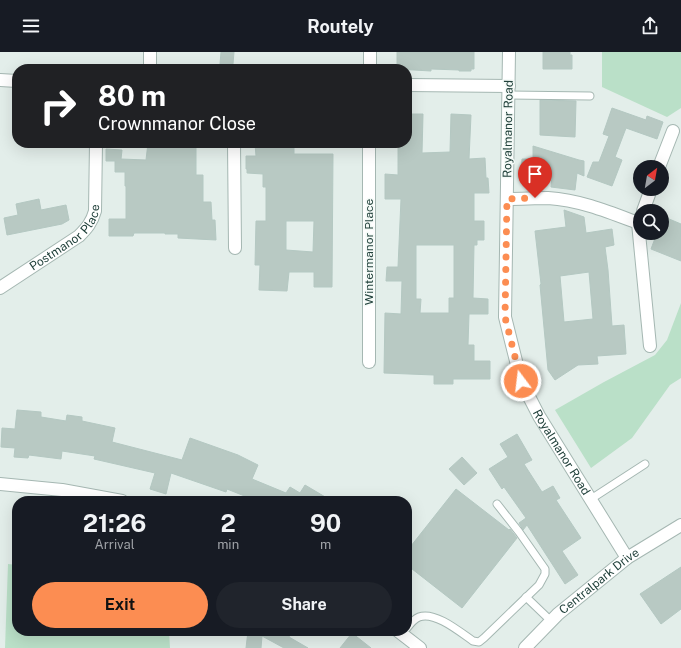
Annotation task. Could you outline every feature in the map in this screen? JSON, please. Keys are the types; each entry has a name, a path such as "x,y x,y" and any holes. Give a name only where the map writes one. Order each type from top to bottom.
{"street":[{"path":"150,52 150,64"},
{"path":"370,52 370,64"},
{"name":"Royalmanor Road","path":"509,52 505,317 521,381 539,416 627,558"},
{"path":"0,80 12,81"},
{"path":"412,85 509,90"},
{"path":"663,160 673,131"},
{"name":"Postmanor Place","path":"0,288 79,236 87,228 92,220 94,211 96,148"},
{"path":"234,148 235,248"},
{"name":"Wintermanor Place","path":"369,148 369,362"},
{"path":"507,199 549,198 574,202 633,219"},
{"path":"641,240 650,346"},
{"path":"0,484 62,490 95,496"},
{"name":"Centralpark Drive","path":"525,648 558,614 627,558 681,525"},
{"path":"407,636 420,648"}],"lane":[{"path":"509,90 590,96"},
{"path":"591,499 645,464"},
{"path":"412,622 417,618 423,616 434,617 479,642 542,580 545,574 545,569 497,504"},
{"path":"526,597 551,621"}],"green space":[{"path":"602,52 681,52 681,108 667,117 602,87"},
{"path":"681,303 681,378 670,385 632,438 591,468 555,410 655,355 667,340"},
{"path":"8,564 12,564 12,636 169,636 170,648 5,648"}],"building":[{"path":"221,52 234,52 233,64 220,64"},
{"path":"397,52 474,52 474,69 471,69 471,71 431,69 431,71 412,70 412,64 397,64"},
{"path":"543,52 570,52 570,55 572,55 572,69 543,69"},
{"path":"540,100 576,101 575,137 540,135"},
{"path":"612,108 646,120 647,116 663,122 657,139 626,128 615,157 622,160 612,186 587,177 593,162 599,162 609,136 603,134"},
{"path":"412,114 423,114 422,153 450,152 451,114 471,115 469,159 485,158 486,178 488,178 489,193 474,193 474,221 484,221 484,240 477,240 477,245 474,245 473,298 488,299 488,314 469,314 468,345 474,345 474,361 490,361 490,379 453,379 453,384 434,384 434,375 384,373 385,313 401,314 402,281 386,281 387,267 398,267 401,199 385,199 385,174 398,175 398,148 412,148","holes":["416,245 454,245 454,298 449,298 449,313 420,313 421,299 416,299"]},
{"path":"533,146 584,161 584,176 577,173 575,190 551,187 552,176 521,175 522,159 533,159"},
{"path":"147,148 196,148 196,175 203,175 203,202 211,202 212,220 215,220 216,240 178,238 178,234 165,233 134,233 133,236 109,236 109,219 126,219 126,186 125,172 115,172 115,161 106,161 106,149 122,150 121,159 146,160"},
{"path":"255,148 294,148 294,154 333,154 332,287 314,287 314,272 289,272 287,291 259,290 260,265 255,265 256,221 266,221 266,187 263,187 263,174 247,173 246,169 246,156 256,156","holes":["286,221 314,221 313,252 286,250"]},
{"path":"39,199 41,210 66,205 69,220 62,224 7,235 4,218 18,215 16,204"},
{"path":"564,210 584,217 586,233 612,229 614,245 605,247 612,326 624,325 626,354 597,356 598,364 578,365 555,380 548,370 535,231 566,227","holes":["589,272 593,319 564,322 560,276"]},
{"path":"669,219 681,224 681,261 651,249 654,240 669,240"},
{"path":"17,410 41,412 41,417 66,421 67,415 82,417 82,421 115,428 112,442 182,460 190,438 238,455 258,465 252,479 286,493 290,487 300,493 305,485 324,496 244,496 227,489 226,492 171,473 166,494 150,489 155,473 94,459 95,456 62,451 61,459 29,455 28,458 14,457 15,448 1,447 2,428 15,429"},
{"path":"517,434 532,460 524,464 542,492 553,486 560,498 556,500 581,538 562,551 578,575 565,584 527,525 523,530 519,523 526,518 504,487 502,489 489,469 508,457 500,444"},
{"path":"462,457 477,473 464,485 449,469"},
{"path":"456,489 509,530 510,529 517,538 462,608 412,569 412,545"},
{"path":"681,567 681,609 661,624 640,594"},
{"path":"247,636 262,636 261,648 246,648"},
{"path":"262,636 290,636 308,648 284,648"},
{"path":"350,636 356,636 371,648 340,648"}],"route":[{"path":"521,381 511,346 505,317 507,199 535,198"}]}
